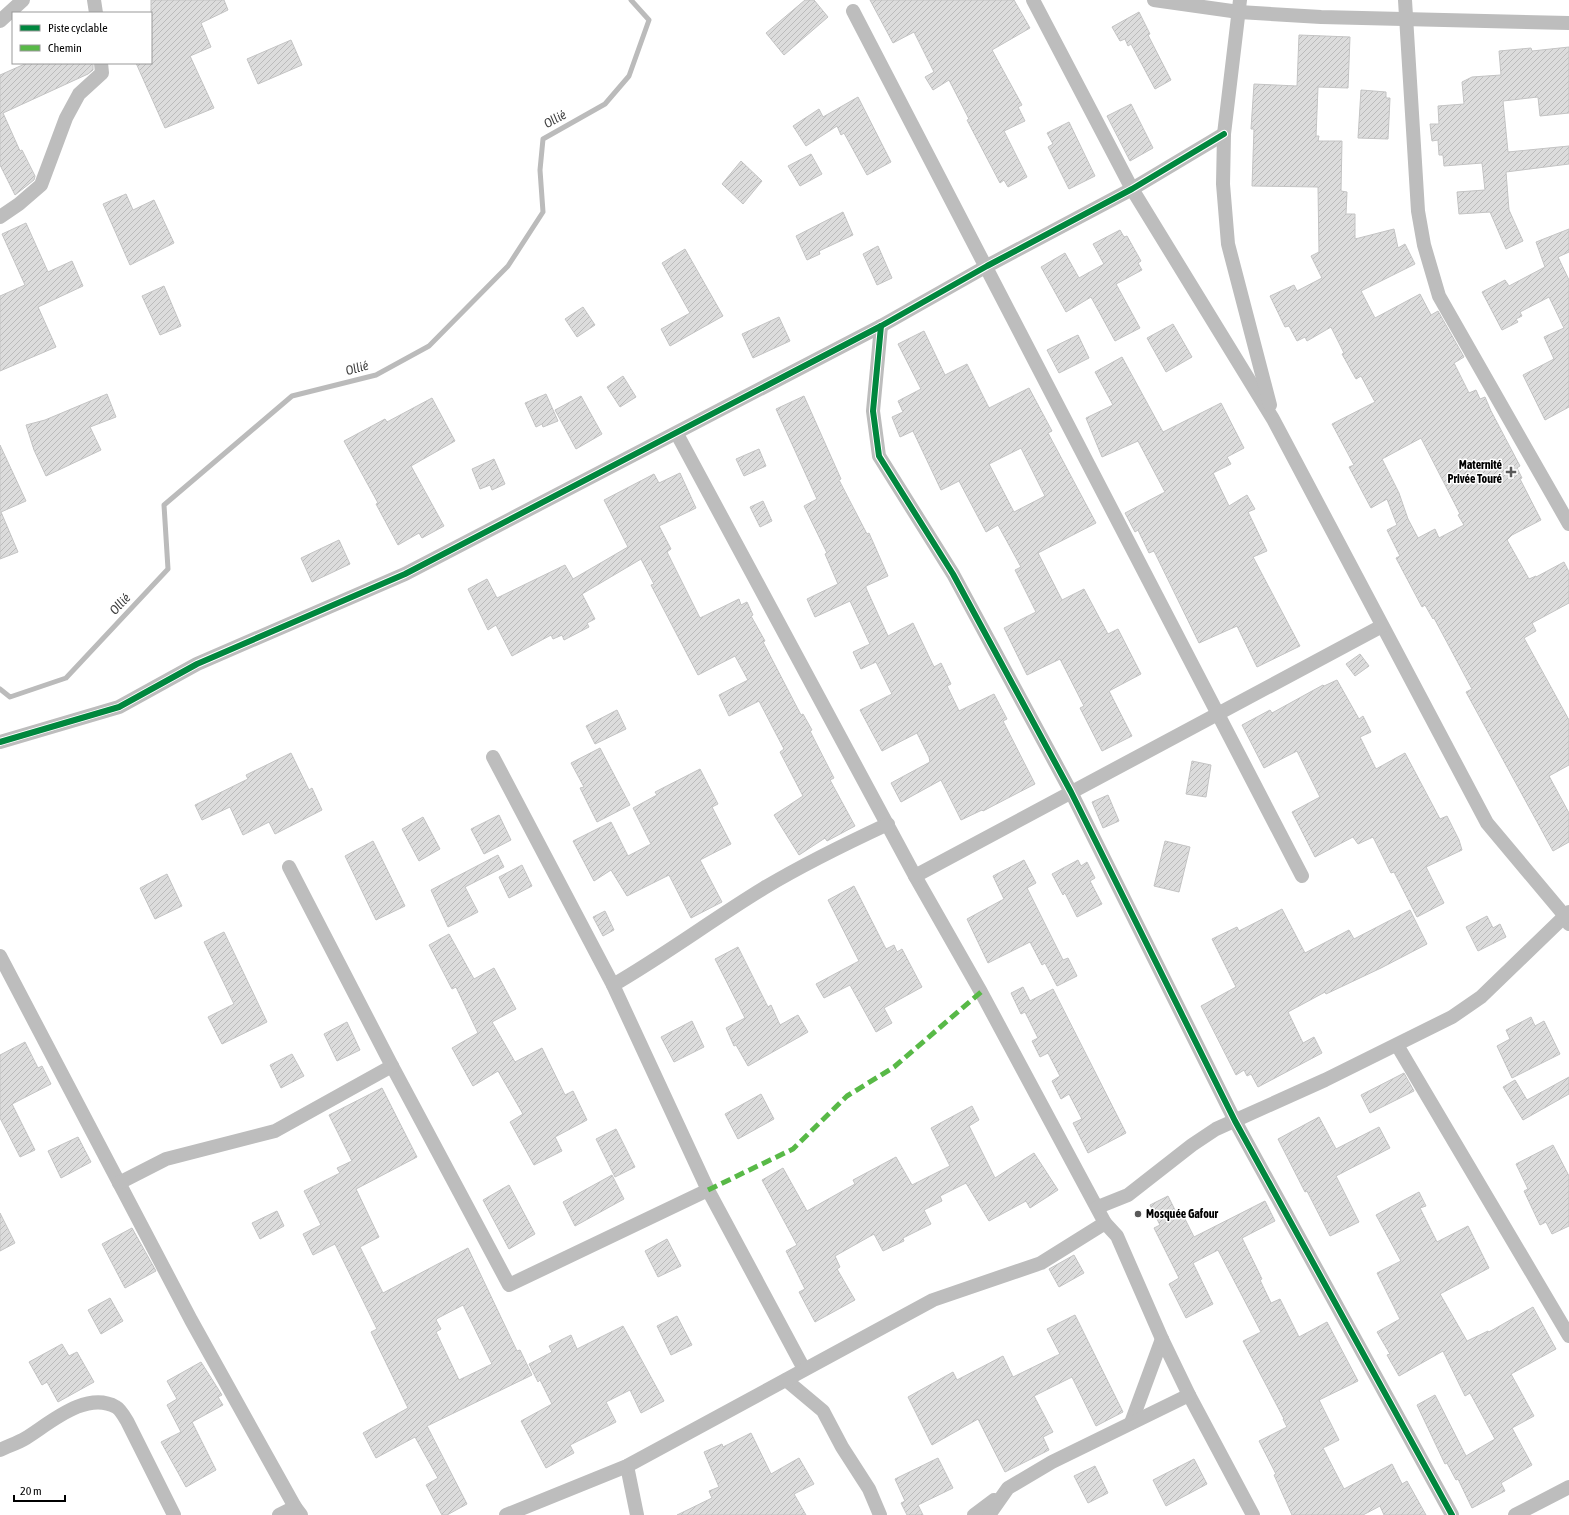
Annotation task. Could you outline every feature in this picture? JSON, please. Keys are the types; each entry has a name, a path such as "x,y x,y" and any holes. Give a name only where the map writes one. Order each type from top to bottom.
{"street":[{"path":"0,21 23,0"},
{"path":"94,0 96,12"},
{"path":"1033,0 1132,189 1273,419 1487,823 1568,918 1481,997 1452,1017 1325,1080 1216,1129 1192,1145 1128,1195 1098,1207"},
{"path":"1154,0 1407,21 1569,23"},
{"path":"1405,0 1418,211 1424,245 1439,296 1569,524"},
{"path":"1239,6 1224,134 1223,184 1228,244 1273,419"},
{"path":"853,11 987,266 1302,876"},
{"path":"0,217 19,204 41,185 66,118 79,94 102,73 101,64"},
{"path":"0,742 119,707 197,664 405,574 677,434 881,326 987,266 1132,189 1224,134"},
{"path":"881,326 873,411 879,456 953,574 1071,792 1235,1121 1452,1515"},
{"path":"677,434 915,876 981,992 1098,1207 1105,1223 1117,1236 1162,1339 1189,1395 1252,1515"},
{"path":"915,876 1382,626"},
{"path":"493,757 613,985 708,1190 804,1369"},
{"path":"613,985 644,967 763,889 828,852 888,824"},
{"path":"289,867 392,1066 509,1285 708,1190"},
{"path":"0,956 191,1320 298,1511 279,1515"},
{"path":"1397,1045 1569,1336"},
{"path":"119,1183 166,1159 275,1131 392,1066"},
{"path":"506,1515 626,1466 933,1300 1041,1263 1105,1223"},
{"path":"1131,1423 1162,1339"},
{"path":"786,1380 823,1411 842,1447 869,1489 880,1515"},
{"path":"974,1515 1008,1488 1052,1462 1189,1395"},
{"path":"0,1450 25,1439 63,1413 86,1404 106,1403 117,1407 127,1421 174,1515"},
{"path":"626,1466 637,1515"},
{"path":"1515,1515 1569,1487"},
{"path":"988,1515 1008,1488"}],"building":[{"path":"151,0 224,0 228,10 201,23 211,47 190,56 214,108 165,128 136,64 152,64"},
{"path":"805,0 814,0 828,17 784,55 766,33"},
{"path":"870,0 1014,0 1030,28 992,50 1022,105 1018,107 1025,121 1004,131 1027,177 1008,187 1004,180 1000,183 967,120 969,119 949,80 933,90 925,77 934,72 914,32 893,43"},
{"path":"1139,12 1150,34 1148,35 1171,80 1155,89 1131,44 1128,46 1125,39 1120,41 1112,27"},
{"path":"1299,35 1350,37 1348,88 1318,87 1316,136 1319,136 1318,141 1342,141 1341,191 1347,192 1346,214 1355,214 1355,239 1394,229 1398,248 1405,244 1415,264 1361,291 1375,318 1420,294 1431,315 1438,311 1464,357 1454,363 1469,393 1476,390 1480,399 1485,397 1520,466 1517,468 1522,478 1520,479 1541,520 1512,535 1507,540 1529,579 1536,577 1564,562 1569,572 1569,603 1532,623 1536,631 1524,638 1569,720 1569,765 1549,776 1569,813 1569,842 1553,851 1466,692 1472,689 1434,618 1433,619 1425,605 1422,607 1396,558 1400,556 1387,530 1397,525 1387,499 1371,508 1349,467 1354,465 1332,424 1375,402 1361,376 1356,379 1342,354 1344,353 1331,327 1307,341 1305,337 1297,341 1289,326 1285,327 1270,296 1294,285 1297,291 1322,278 1311,256 1319,252 1318,187 1252,186 1254,129 1251,129 1254,84 1297,86","holes":["1421,438 1460,514 1458,515 1464,525 1439,538 1435,529 1418,538 1408,519 1399,493 1382,459"]},
{"path":"291,40 302,65 258,84 247,59"},
{"path":"1569,47 1569,113 1540,116 1538,97 1503,101 1508,152 1569,146 1569,164 1506,172 1509,210 1523,241 1506,249 1490,212 1459,214 1457,192 1485,190 1482,163 1444,166 1443,155 1439,155 1438,140 1432,141 1430,124 1439,124 1438,106 1464,104 1462,82 1472,77 1501,75 1499,51 1531,48 1532,51"},
{"path":"25,64 93,64 93,70 88,74 3,113 20,151 22,150 35,176 34,180 15,195 0,165 0,75"},
{"path":"1361,90 1386,92 1386,98 1390,98 1388,139 1358,138"},
{"path":"858,97 891,162 867,175 844,133 841,135 837,126 806,146 793,126 819,109 823,117"},
{"path":"1131,104 1153,148 1130,161 1107,116"},
{"path":"1069,122 1095,176 1069,189 1048,147 1053,144 1047,133"},
{"path":"811,154 822,174 800,186 788,166"},
{"path":"741,161 762,181 743,204 722,184"},
{"path":"126,194 133,210 154,200 174,243 130,265 103,204"},
{"path":"843,212 853,235 819,251 820,254 807,260 796,236"},
{"path":"26,223 48,272 72,261 83,286 38,307 56,347 0,371 0,296 25,285 2,234"},
{"path":"1569,229 1569,252 1558,257 1569,280 1569,407 1545,420 1523,375 1554,359 1544,337 1564,328 1549,297 1520,312 1522,316 1516,319 1518,322 1502,330 1482,292 1505,280 1509,286 1545,267 1536,242"},
{"path":"1120,230 1124,237 1127,236 1141,261 1138,263 1142,270 1116,284 1140,328 1115,341 1091,297 1066,312 1041,267 1065,253 1079,278 1104,264 1093,244"},
{"path":"878,246 892,278 877,285 863,254"},
{"path":"685,249 723,316 670,346 661,329 690,313 662,263"},
{"path":"164,286 181,326 160,335 142,296"},
{"path":"583,307 595,325 577,337 565,319"},
{"path":"779,317 790,341 753,358 742,334"},
{"path":"1173,324 1192,357 1166,372 1147,338"},
{"path":"924,331 945,375 967,364 989,408 1029,388 1052,431 1048,433 1096,523 1038,553 1062,600 1084,589 1108,634 1118,629 1141,674 1109,691 1132,736 1102,751 1080,708 1084,706 1060,659 1027,675 1004,628 1036,612 1015,570 1021,567 998,525 986,532 959,481 941,490 913,431 900,437 892,417 903,412 898,401 921,389 898,344","holes":["1021,448 1045,496 1014,512 989,464"]},
{"path":"1078,335 1089,358 1059,373 1047,350"},
{"path":"1122,357 1163,432 1221,403 1244,448 1227,457 1231,464 1213,473 1229,506 1247,495 1255,509 1248,512 1267,551 1253,557 1300,646 1257,667 1237,626 1199,643 1154,551 1149,553 1138,530 1135,532 1125,513 1165,492 1138,441 1102,457 1086,418 1113,405 1095,372"},
{"path":"623,376 636,397 620,407 607,387"},
{"path":"107,394 116,417 90,427 101,450 46,476 34,450 26,425 45,420"},
{"path":"546,394 558,421 543,427 542,424 536,427 525,403"},
{"path":"581,396 602,434 576,449 555,410"},
{"path":"804,396 841,479 839,480 867,534 869,533 888,576 866,586 866,588 888,636 913,623 934,667 941,663 951,684 947,686 959,711 994,694 1007,719 1003,721 1035,784 983,811 982,810 961,820 941,780 901,802 891,783 930,762 929,757 917,733 882,751 860,710 892,694 876,662 861,669 853,652 870,644 850,601 815,617 807,599 838,584 825,554 827,553 804,506 817,499 776,409"},
{"path":"432,398 455,441 411,466 444,526 422,538 419,533 398,545 376,504 378,503 344,441 385,419 387,422"},
{"path":"0,445 26,501 1,512 18,552 0,559"},
{"path":"759,449 766,466 744,476 736,459"},
{"path":"494,459 505,484 492,490 490,485 480,489 472,469"},
{"path":"680,473 696,508 659,526 671,549 667,552 700,618 739,599 741,605 747,602 753,615 751,616 765,641 763,642 801,715 803,714 812,730 810,731 834,778 830,780 855,826 827,841 825,838 799,855 774,815 803,796 780,752 784,749 759,701 729,716 719,695 748,680 735,656 698,675 651,585 654,584 641,559 582,594 595,619 587,623 589,627 564,640 562,635 553,639 551,635 512,656 496,625 488,630 468,589 487,579 497,598 565,565 573,579 628,547 604,500 654,474 659,483"},
{"path":"763,501 772,521 760,527 750,507"},
{"path":"339,540 350,564 312,582 301,558"},
{"path":"1360,654 1369,666 1355,676 1346,664"},
{"path":"1337,680 1359,719 1363,716 1371,732 1360,737 1376,769 1405,753 1440,819 1447,816 1459,840 1462,850 1426,867 1444,903 1417,917 1394,872 1391,873 1373,837 1358,844 1353,837 1315,857 1292,812 1320,797 1297,751 1264,768 1242,725 1270,710 1272,713 1323,685 1324,686"},
{"path":"617,710 626,729 595,744 586,726"},
{"path":"600,748 630,805 597,822 580,788 584,787 571,763"},
{"path":"291,753 309,790 312,788 322,810 275,834 269,822 243,835 230,807 202,820 195,805 248,779 246,775"},
{"path":"1192,761 1211,765 1206,797 1186,794"},
{"path":"700,769 718,804 712,807 731,844 700,860 722,902 691,918 669,875 627,896 611,870 594,881 573,841 611,822 628,856 651,844 633,808 657,795 655,792"},
{"path":"1108,795 1119,821 1103,828 1092,802"},
{"path":"499,815 511,840 484,854 471,829"},
{"path":"423,817 440,849 419,861 402,829"},
{"path":"373,841 405,906 376,920 345,856"},
{"path":"1165,841 1190,847 1179,892 1154,886"},
{"path":"498,855 504,867 465,887 478,912 448,927 431,890"},
{"path":"1024,860 1036,883 1027,888 1063,960 1068,958 1077,976 1057,986 1045,963 1042,965 1030,942 988,963 967,919 1004,899 993,876"},
{"path":"1078,860 1081,866 1087,862 1095,878 1090,881 1102,904 1077,917 1065,893 1063,895 1052,874"},
{"path":"522,865 532,886 509,898 499,877"},
{"path":"167,874 182,906 155,919 140,888"},
{"path":"854,886 886,949 894,945 897,952 902,949 922,987 884,1008 892,1023 876,1032 850,985 824,998 816,984 859,961 828,900"},
{"path":"1282,909 1305,953 1349,930 1354,939 1410,910 1427,944 1326,994 1325,992 1288,1012 1303,1043 1314,1037 1322,1053 1258,1087 1251,1074 1247,1076 1244,1070 1236,1075 1201,1006 1236,987 1212,939 1237,927 1239,931"},
{"path":"605,911 614,930 603,936 593,917"},
{"path":"1487,916 1493,928 1500,924 1506,937 1478,951 1466,927"},
{"path":"224,932 267,1022 222,1044 208,1017 234,1004 204,942"},
{"path":"449,934 474,979 494,968 516,1009 492,1022 515,1062 542,1048 565,1095 573,1091 587,1120 555,1137 562,1151 534,1165 510,1122 523,1114 498,1071 473,1086 452,1048 478,1033 456,987 452,989 429,945"},
{"path":"738,947 768,1007 771,1005 780,1025 798,1015 808,1032 748,1066 736,1045 734,1046 726,1028 745,1018 715,959"},
{"path":"1023,987 1030,1001 1053,989 1126,1133 1088,1153 1073,1123 1082,1119 1069,1094 1061,1099 1052,1081 1060,1076 1048,1053 1040,1057 1032,1041 1038,1038 1025,1012 1021,1014 1011,993"},
{"path":"1531,1017 1535,1026 1544,1021 1560,1054 1512,1078 1497,1046 1510,1039 1506,1030"},
{"path":"692,1021 704,1047 674,1062 661,1037"},
{"path":"347,1022 360,1050 337,1061 324,1034"},
{"path":"25,1042 38,1068 42,1066 51,1084 12,1104 35,1150 20,1157 0,1118 0,1055"},
{"path":"292,1054 304,1076 281,1088 270,1065"},
{"path":"1404,1073 1414,1091 1370,1113 1361,1095"},
{"path":"1569,1077 1569,1094 1523,1120 1503,1087 1515,1080 1527,1100"},
{"path":"382,1088 417,1157 356,1189 379,1237 360,1247 383,1293 468,1248 517,1351 520,1350 532,1375 427,1426 467,1504 447,1515 442,1515 426,1485 438,1478 415,1437 376,1458 363,1433 408,1408 371,1332 377,1329 335,1244 313,1255 303,1234 321,1225 304,1191 340,1173 337,1168 352,1161 329,1115","holes":["463,1305 492,1364 459,1380 436,1332 441,1329 436,1320"]},
{"path":"761,1094 774,1119 738,1139 725,1114"},
{"path":"972,1106 979,1120 969,1126 995,1178 1034,1153 1058,1190 1030,1208 1026,1201 989,1221 966,1183 940,1196 942,1201 924,1210 931,1224 903,1238 904,1241 883,1251 874,1234 835,1256 840,1267 837,1269 855,1300 815,1322 799,1292 805,1289 786,1251 797,1245 762,1180 783,1168 807,1211 855,1184 853,1180 896,1157 912,1185 950,1166 931,1128"},
{"path":"1319,1117 1336,1149 1379,1127 1390,1148 1336,1176 1359,1222 1330,1236 1307,1191 1305,1192 1278,1139"},
{"path":"616,1129 635,1167 615,1177 596,1139"},
{"path":"78,1137 91,1162 61,1178 48,1151"},
{"path":"1553,1145 1569,1176 1569,1226 1552,1234 1546,1222 1540,1225 1524,1191 1528,1189 1516,1164"},
{"path":"612,1175 624,1199 575,1226 563,1202"},
{"path":"509,1185 535,1234 509,1249 483,1200"},
{"path":"1419,1192 1426,1206 1420,1208 1437,1242 1468,1226 1489,1268 1440,1294 1467,1341 1488,1331 1489,1332 1533,1307 1556,1349 1511,1374 1534,1416 1512,1428 1532,1465 1501,1483 1505,1491 1472,1508 1458,1479 1456,1480 1447,1463 1445,1464 1417,1405 1435,1395 1466,1456 1495,1439 1470,1393 1465,1396 1443,1351 1399,1376 1387,1355 1390,1354 1377,1332 1400,1319 1377,1273 1401,1261 1376,1215"},
{"path":"1168,1196 1178,1216 1182,1213 1194,1237 1265,1201 1275,1221 1242,1238 1262,1279 1260,1280 1271,1303 1280,1299 1299,1337 1327,1322 1358,1381 1319,1400 1339,1440 1323,1448 1344,1489 1392,1464 1402,1484 1407,1481 1426,1515 1384,1515 1380,1506 1363,1515 1292,1515 1274,1475 1276,1474 1259,1441 1287,1427 1243,1341 1261,1332 1218,1250 1193,1263 1213,1304 1186,1318 1169,1284 1179,1278 1154,1228 1160,1225 1150,1205"},
{"path":"277,1211 284,1226 260,1239 252,1223"},
{"path":"0,1213 15,1243 0,1251"},
{"path":"132,1228 156,1271 125,1288 102,1244"},
{"path":"667,1239 681,1266 658,1277 645,1251"},
{"path":"1074,1255 1084,1273 1059,1287 1049,1269"},
{"path":"110,1298 123,1321 101,1334 88,1310"},
{"path":"1075,1315 1123,1412 1096,1426 1072,1377 1034,1396 1053,1432 1043,1437 1049,1450 1005,1472 978,1419 932,1445 908,1397 953,1372 957,1380 1003,1356 1013,1377 1060,1354 1047,1329"},
{"path":"677,1316 692,1345 671,1355 657,1326"},
{"path":"623,1326 664,1401 641,1413 630,1390 606,1402 616,1422 570,1445 574,1453 546,1468 521,1421 552,1404 540,1380 538,1382 529,1364 552,1352 549,1346 571,1335 577,1349"},
{"path":"62,1344 69,1356 77,1352 94,1382 58,1402 47,1382 42,1385 29,1362"},
{"path":"201,1362 222,1395 218,1397 223,1405 192,1422 216,1470 186,1487 161,1442 181,1432 167,1405 177,1399 167,1381"},
{"path":"751,1433 771,1474 799,1458 814,1484 794,1494 806,1515 677,1515 712,1498 709,1491 719,1487 704,1452 722,1444 723,1447"},
{"path":"938,1458 953,1488 918,1505 923,1515 907,1515 901,1503 905,1501 895,1479"},
{"path":"1194,1459 1207,1484 1166,1506 1153,1480"},
{"path":"1095,1466 1108,1493 1088,1503 1074,1476"}],"waterway":[{"name":"Ollié","path":"0,689 10,697 66,678 168,569 164,505 292,396 376,375 429,346 508,266 543,212 540,170 543,139 605,104 629,76 649,20 631,0"}],"marked path":[{"path":"708,1190 793,1149 847,1096 894,1067 981,992"}],"cycle path":[{"path":"0,742 119,707 197,664 405,574 881,326 987,266 1132,189 1224,134"},
{"path":"881,326 873,411 879,456 953,574 1071,792 1235,1121 1452,1515"}],"place":[{"name":"Maternité Privée Touré","path":"1511,472"},
{"name":"Mosquée Gafour","path":"1138,1214"}]}
